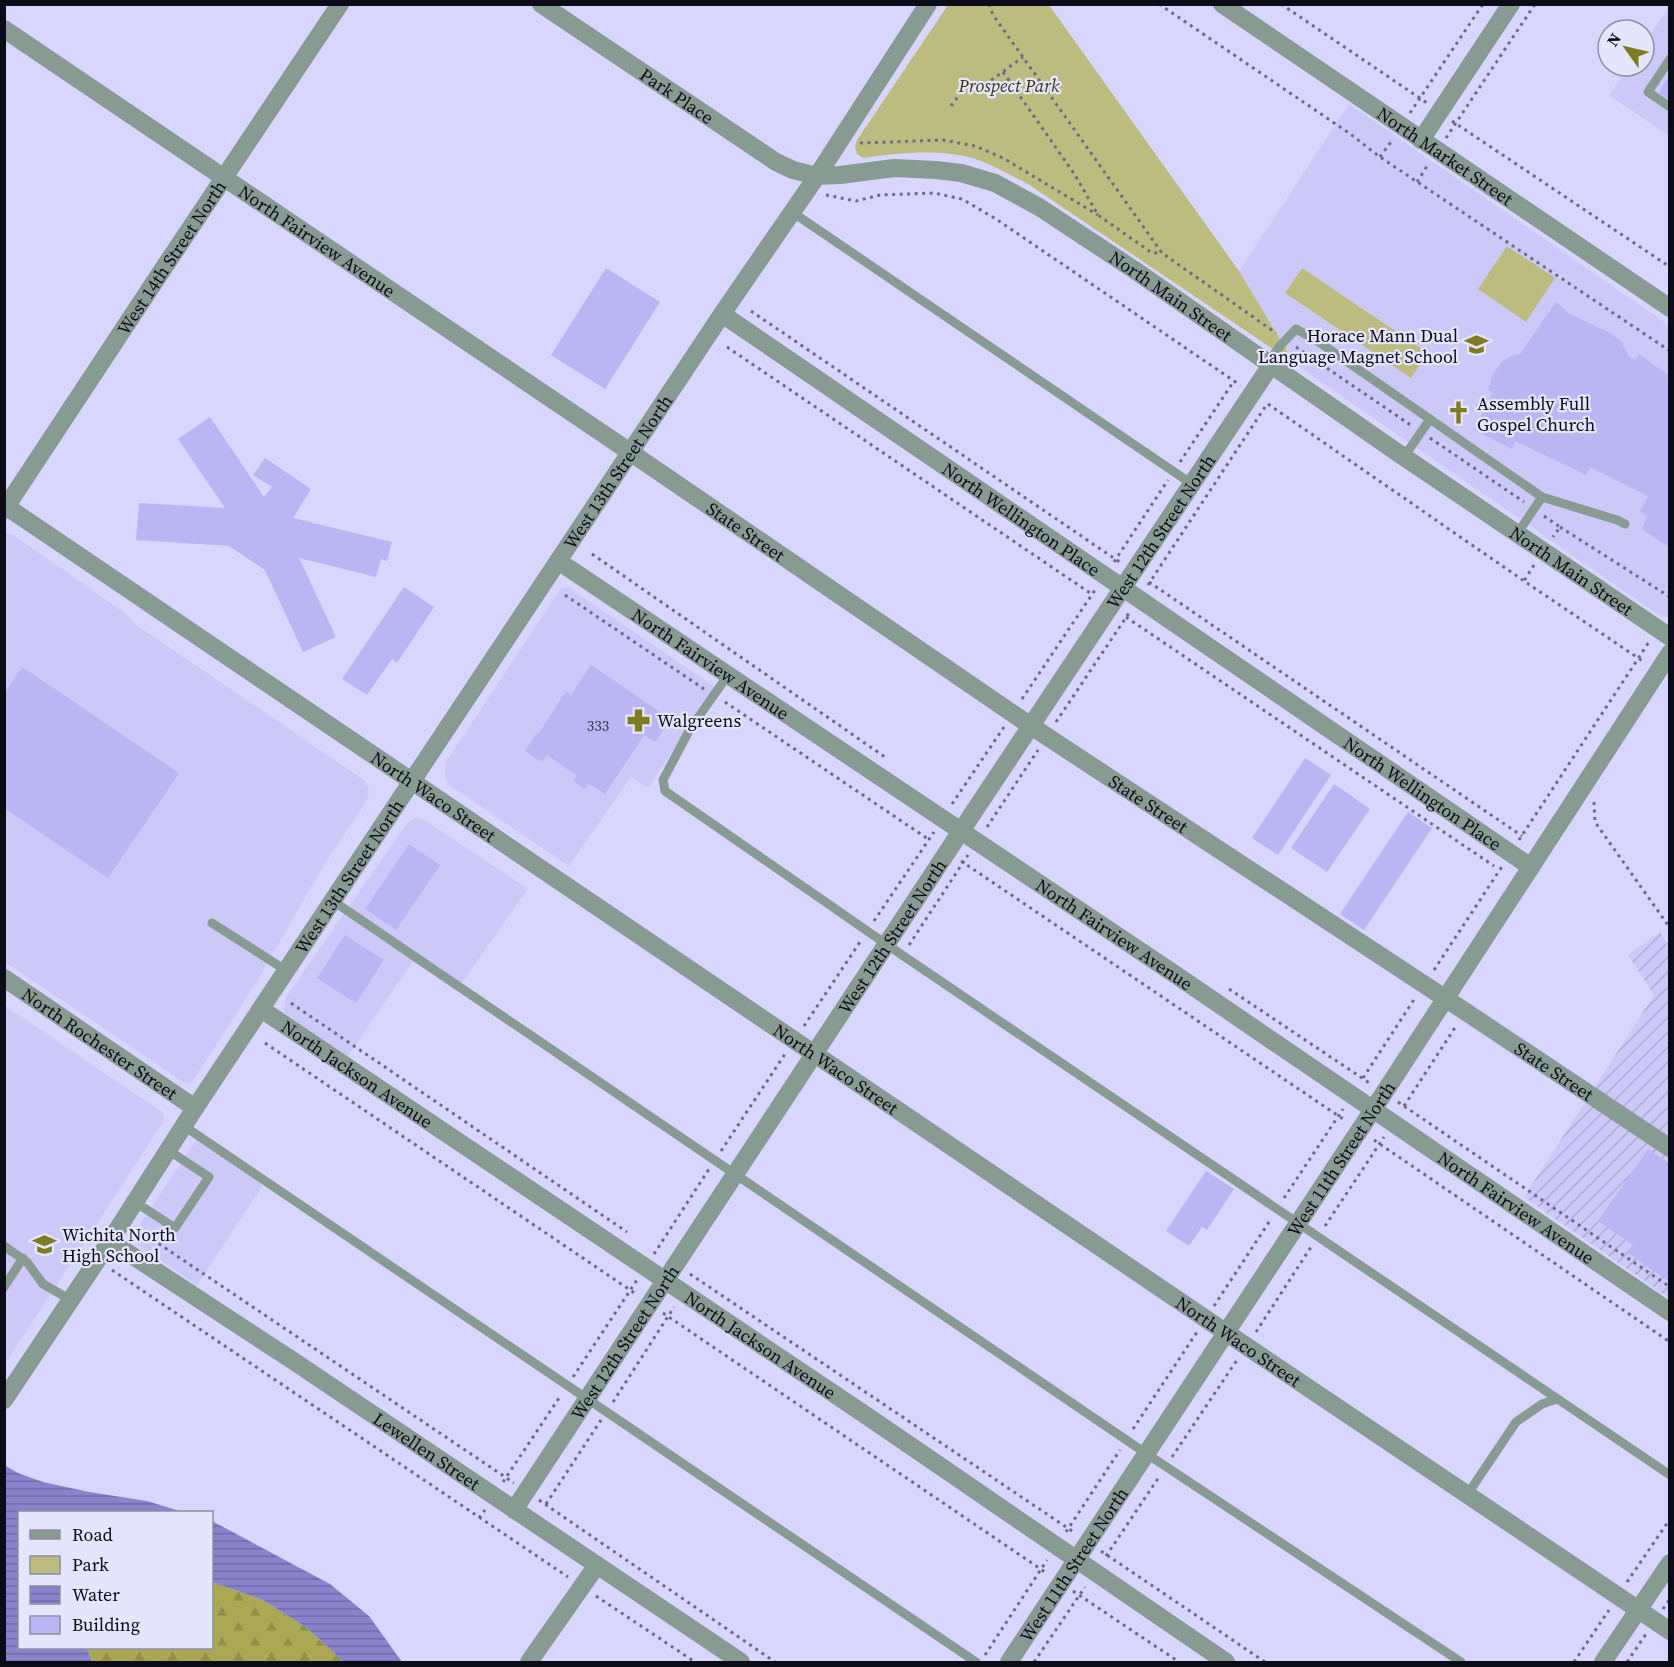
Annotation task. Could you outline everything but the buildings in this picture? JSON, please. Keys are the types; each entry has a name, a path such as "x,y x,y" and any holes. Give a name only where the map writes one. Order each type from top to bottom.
{"street":[{"name":"West 14th Street North","path":"5,508 340,4"},
{"name":"Park Place","path":"541,4 776,162 793,170 818,176"},
{"name":"West 13th Street North","path":"4,1400 630,452 818,176 928,4"},
{"name":"North Market Street","path":"1222,4 1670,308"},
{"path":"1421,140 1511,4"},
{"name":"North Fairview Avenue","path":"4,29 630,452"},
{"name":"North Main Street","path":"818,176 894,168 962,173 995,183 1039,207 1133,269 1663,633"},
{"name":"North Wellington Place","path":"722,314 1531,867"},
{"name":"West 12th Street North","path":"514,1510 1270,364"},
{"name":"State Street","path":"630,452 1012,714 1670,1148"},
{"name":"North Waco Street","path":"5,508 1670,1631"},
{"name":"North Fairview Avenue","path":"558,561 1373,1109 1670,1312"},
{"name":"West 11th Street North","path":"1009,1662 1373,1109 1453,1003 1531,867 1670,652"},
{"name":"North Rochester Street","path":"4,978 195,1108"},
{"name":"North Jackson Avenue","path":"261,1009 650,1259 665,1281 1226,1662"},
{"name":"Lewellen Street","path":"110,1241 292,1360 741,1662"},
{"path":"1603,1662 1670,1563"},
{"path":"529,1662 597,1565"}],"lane":[{"path":"1670,59 1648,92 1670,107"},
{"path":"792,213 1192,484"},
{"path":"1270,364 1280,346 1296,329 1316,340 1542,497 1617,519 1625,524"},
{"path":"1404,457 1430,418"},
{"path":"1517,534 1542,497"},
{"path":"728,675 690,729 663,780 665,791 886,945 1670,1475"},
{"path":"333,900 1126,1440 1461,1662"},
{"path":"212,923 286,970"},
{"path":"184,1126 978,1662"},
{"path":"135,1202 175,1228 208,1177 168,1150"},
{"path":"4,1245 27,1262 43,1284 71,1300"},
{"path":"4,1287 23,1258"},
{"path":"1467,1495 1516,1422 1542,1404 1557,1399"}],"path":[{"path":"1159,4 1349,133 1380,157 1670,351"},
{"path":"1281,4 1670,267"},
{"path":"1380,157 1483,4"},
{"path":"1417,182 1535,4"},
{"path":"951,106 967,84 986,84 1023,57"},
{"path":"1003,72 1075,175 1098,215 1152,253 1162,253"},
{"path":"826,195 856,201 880,195 934,193 962,199 996,219 1524,581"},
{"path":"479,1518 1234,381"},
{"path":"1560,527 1670,597"},
{"path":"592,554 886,759"},
{"path":"565,595 928,840"},
{"path":"978,1662 1057,1546 1511,853 1663,633"},
{"path":"1589,808 1597,795"},
{"path":"971,816 987,826"},
{"path":"1595,822 1670,928"},
{"path":"947,852 1670,1342"},
{"path":"1224,986 1670,1287"},
{"path":"291,1003 636,1238"},
{"path":"1035,1662 1459,1022 1453,1003"},
{"path":"265,1043 1179,1662"},
{"path":"140,1231 775,1662"},
{"path":"650,1259 676,1264 1265,1662"},
{"path":"112,1270 695,1662"},
{"path":"1630,1576 1670,1519"},
{"path":"1574,1662 1603,1620"}],"shaded area":[{"path":"1669,7 1669,136 1609,95 1621,78 1656,78 1656,26"},
{"name":"Horace Mann Dual Language Magnet School","path":"1349,104 1669,325 1669,618 1659,615 1295,364 1239,271"},
{"path":"4,532 15,536 125,613 135,624 364,780 368,786 369,793 366,802 322,868 256,983 194,1079 188,1084 5,962"},
{"path":"568,587 715,687 648,788 631,777 569,866 448,784 445,775 446,762 561,588"},
{"path":"415,817 425,820 528,889 456,991 413,961 346,1059 288,1020 284,1007 286,997 407,823"},
{"path":"1660,932 1670,946 1669,1298 1524,1197 1654,995 1628,955"},
{"name":"Wichita North High School","path":"5,1006 161,1111 164,1118 5,1364"},
{"path":"196,1140 263,1185 197,1285 139,1246 136,1239 137,1230 142,1221"}],"green space":[{"name":"Prospect Park","path":"948,5 1049,5 1239,271 1295,364 1028,184 997,168 965,156 951,154 906,153 863,158 857,154 855,147 857,140"},
{"path":"1507,246 1555,278 1526,322 1478,289"},
{"path":"1302,268 1428,353 1411,378 1285,293"},
{"path":"213,1582 263,1600 307,1628 344,1662 92,1662 87,1649 213,1649"}],"water":[{"path":"4,1465 43,1482 147,1501 180,1511 18,1511 18,1649 87,1649 92,1662 5,1662"},
{"path":"213,1522 330,1584 369,1616 402,1662 344,1662 307,1628 263,1600 213,1582"}],"place":[{"name":"Horace Mann Dual Language Magnet School","path":"1476,345"},
{"name":"Assembly Full Gospel Church","path":"1459,413"},
{"name":"Walgreens","path":"639,720"},
{"name":"Wichita North High School","path":"44,1244"}]}
